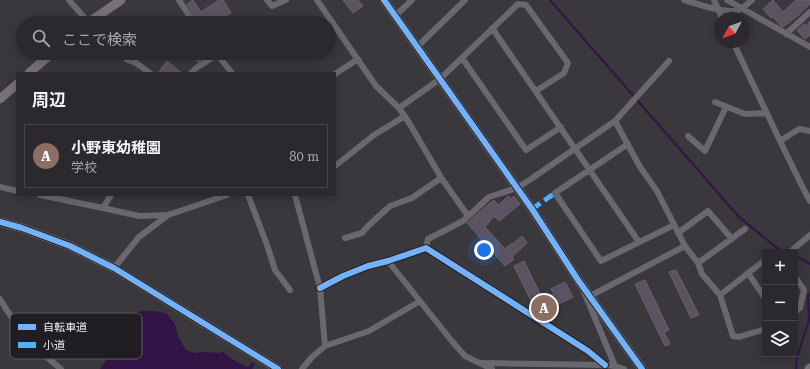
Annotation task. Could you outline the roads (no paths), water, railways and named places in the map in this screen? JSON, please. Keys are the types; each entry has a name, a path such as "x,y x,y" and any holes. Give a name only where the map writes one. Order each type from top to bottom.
{"street":[{"path":"69,0 83,16"},
{"path":"99,16 121,0"},
{"path":"179,0 189,16"},
{"path":"267,0 272,6 286,0"},
{"path":"317,0 328,16"},
{"path":"384,0 516,188 578,280 642,369"},
{"path":"395,16 412,0"},
{"path":"417,47 465,0"},
{"path":"684,0 718,10 738,10 752,0"},
{"path":"714,0 718,10"},
{"path":"727,0 810,47"},
{"path":"399,108 440,79 518,4 526,5 568,63 564,73 536,91"},
{"path":"786,34 810,12"},
{"path":"336,27 376,86 399,108 405,116 441,178 468,216"},
{"path":"492,28 639,242"},
{"path":"736,48 810,200"},
{"path":"462,58 526,150 561,127"},
{"path":"336,73 358,59"},
{"path":"31,72 44,60"},
{"path":"128,60 136,62 149,72"},
{"path":"192,72 207,60"},
{"path":"221,60 231,72"},
{"path":"426,248 428,239 463,221 489,197 516,188 531,179 615,121 669,61"},
{"path":"0,99 16,85"},
{"path":"715,102 745,114 767,113"},
{"path":"688,136 705,151 726,107"},
{"path":"336,165 374,135 405,116"},
{"path":"615,121 640,167 657,191 685,246 698,263 702,274 720,295 734,336 739,337 762,330"},
{"path":"780,140 799,128 810,131"},
{"path":"628,144 555,193 601,261 674,226"},
{"path":"345,238 362,233 390,206 412,198 441,178"},
{"path":"803,188 810,186"},
{"path":"0,188 16,190"},
{"path":"45,196 139,216 168,215 224,196"},
{"path":"103,208 110,196"},
{"path":"248,196 267,244 275,270 290,290"},
{"path":"295,196 320,288 325,346"},
{"path":"678,233 708,211 732,239"},
{"path":"114,268 139,237 168,215"},
{"path":"0,222 22,228 70,246 114,268 278,369"},
{"path":"698,263 745,230"},
{"path":"793,249 810,235"},
{"path":"590,296 685,246"},
{"path":"320,288 343,276 368,266 426,248"},
{"path":"426,248 588,351 605,365"},
{"path":"388,261 450,340 465,356 492,369"},
{"path":"720,295 762,262"},
{"path":"748,273 762,294"},
{"path":"578,280 615,366"},
{"path":"798,281 804,290 800,308 798,310"},
{"path":"0,299 10,315"},
{"path":"302,369 312,357 325,346 369,331 420,301"},
{"path":"48,359 61,369"},
{"path":"480,363 605,365 624,369"}],"waterway":[{"path":"550,0 739,217 778,249"},
{"path":"798,258 810,264"},
{"path":"796,369 797,357 809,320 808,297 810,293"}],"place":[{"name":"小野東幼稚園","path":"544,308"}]}
